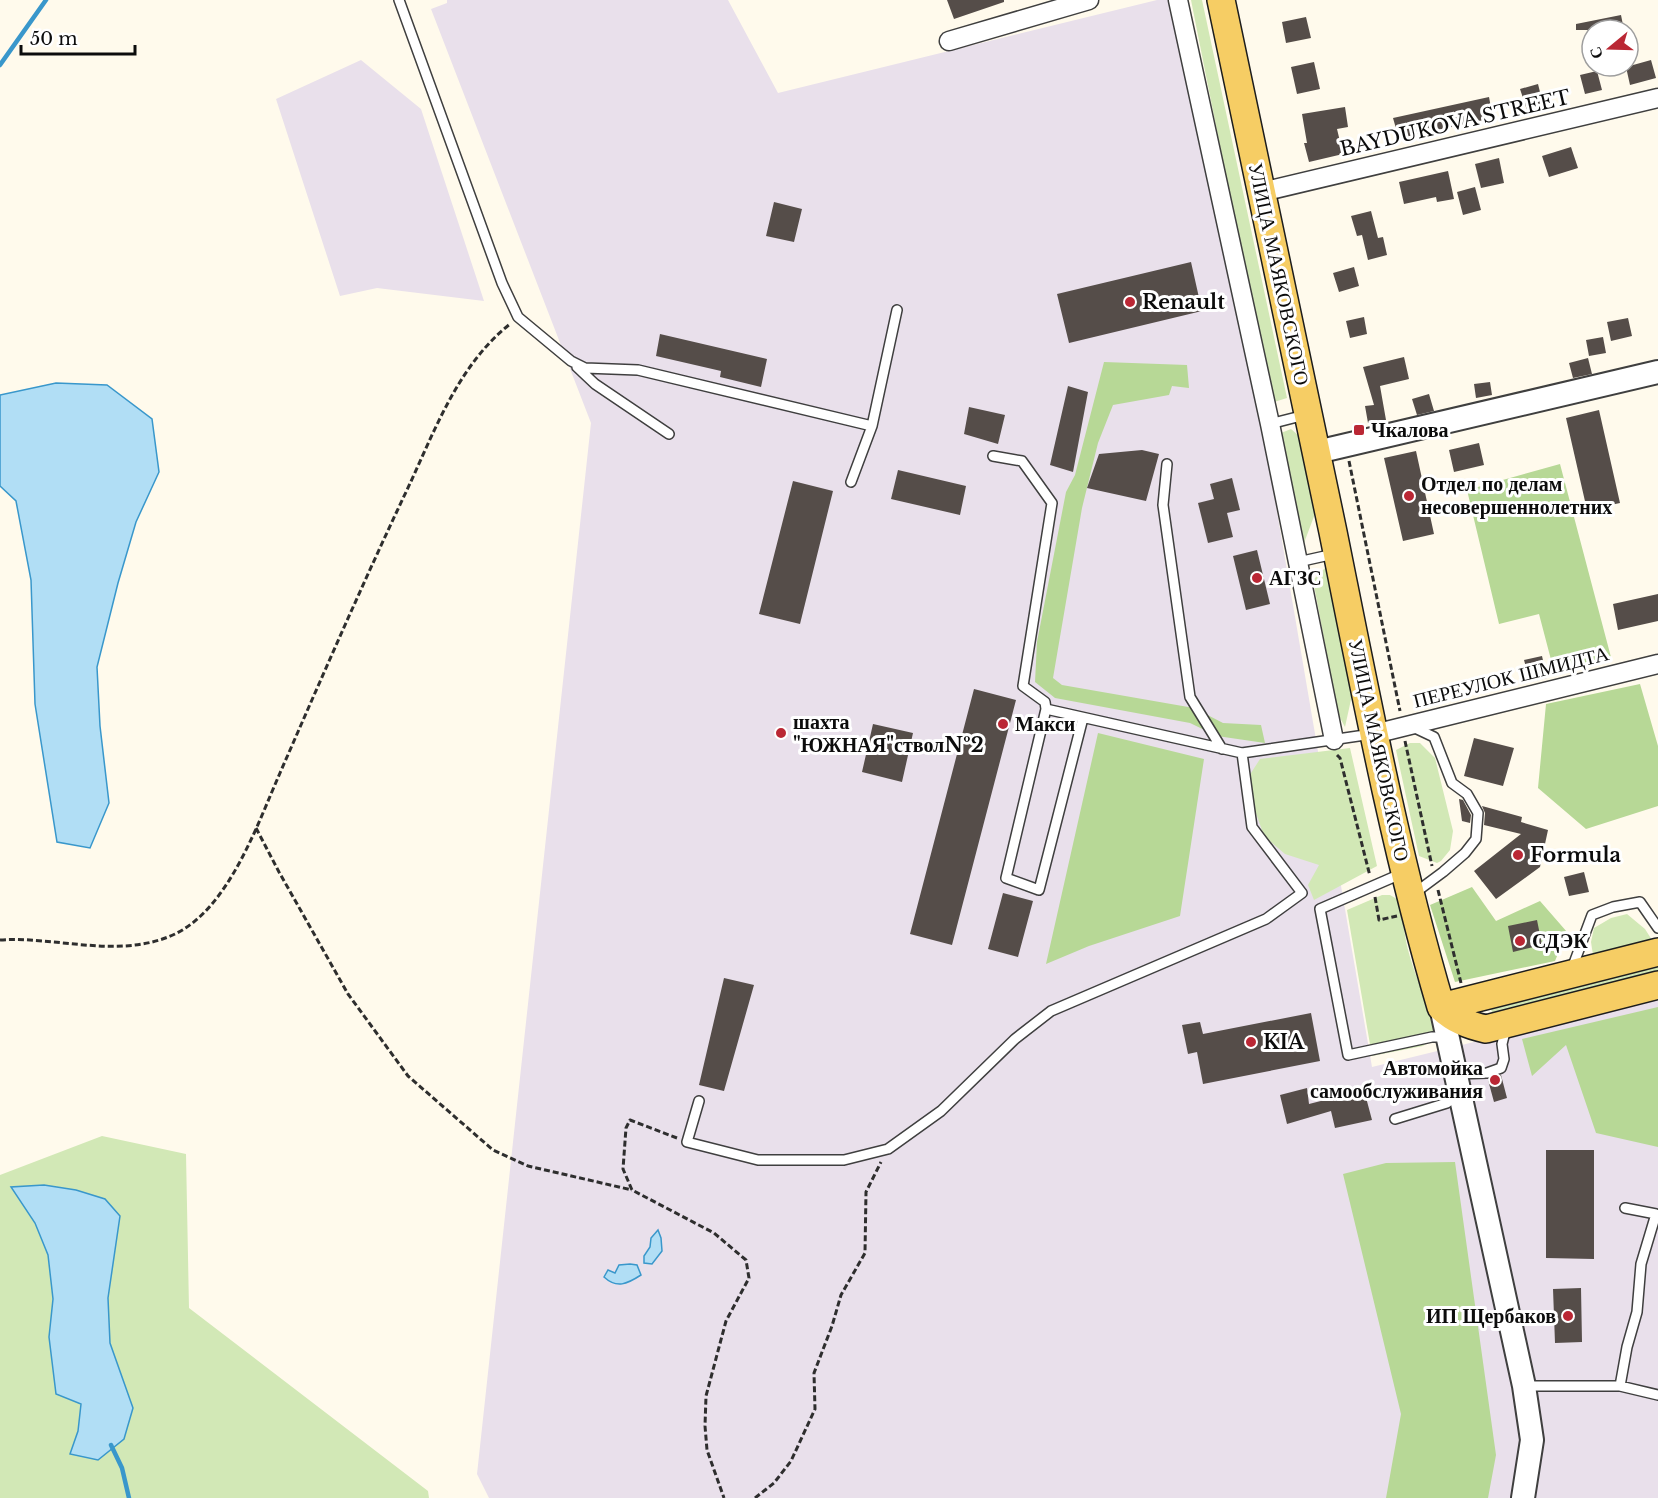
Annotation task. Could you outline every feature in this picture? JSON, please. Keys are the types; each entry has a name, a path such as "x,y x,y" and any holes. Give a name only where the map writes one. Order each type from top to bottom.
{"main road":[{"name":"УЛИЦА МАЯКОВСКОГО","path":"1221,0 1374,734 1410,893 1441,1007"},
{"path":"1441,1007 1658,952"},
{"path":"1441,1007 1452,1017 1486,1029 1658,986"}],"street":[{"path":"949,41 1089,0"},
{"name":"УЛИЦА МАЯКОВСКОГО","path":"1178,0 1270,424 1298,562 1329,741"},
{"name":"BAYDUKOVA STREET","path":"1262,192 1658,98"},
{"path":"1317,452 1658,372"},
{"name":"ПЕРЕУЛОК ШМИДТА","path":"1374,734 1658,664"},
{"name":"УЛИЦА МАЯКОВСКОГО","path":"1441,1007 1524,1386 1532,1440 1523,1498"}],"lane":[{"path":"399,0 502,283 518,317 572,361 595,384 669,434"},
{"path":"851,482 872,426 897,310"},
{"path":"572,361 585,368 638,370 872,426"},
{"path":"1270,424 1309,414"},
{"path":"993,456 1022,461 1053,503 1023,686 1045,702 1046,709 1005,879 1039,890 1083,718"},
{"path":"1167,464 1163,505 1190,697 1222,749"},
{"path":"1298,562 1337,553"},
{"path":"1046,709 1242,753 1374,734"},
{"path":"1407,726 1423,730 1434,737 1452,783 1467,794 1478,813 1476,839 1465,853 1443,872 1410,893 1373,886 1320,909 1348,1055 1431,1037 1449,1037"},
{"path":"699,1101 687,1142 758,1160 844,1160 888,1149 941,1111 1015,1040 1051,1011 1266,919 1302,893 1252,827 1242,753"},
{"path":"1569,975 1592,915 1613,907 1640,902 1658,928"},
{"path":"1395,1119 1447,1103 1458,1084 1501,1068 1504,1059 1502,1044 1507,1024"},
{"path":"1620,1386 1627,1347 1637,1312 1641,1264 1656,1214 1625,1208"},
{"path":"1524,1386 1620,1386 1658,1395"}],"path":[{"path":"0,940 116,946 152,942 176,934 209,906 241,863 368,572 442,415 464,375 482,350 518,317"},
{"path":"1329,741 1340,758 1373,886 1379,920 1410,893 1442,906"},
{"path":"256,828 348,994 408,1076 493,1150 528,1166 632,1190 714,1233 746,1260 749,1278 726,1321 706,1396 707,1449 724,1498"},
{"path":"632,1190 623,1169 626,1128 630,1120 687,1142"},
{"path":"755,1498 774,1484 791,1461 815,1409 814,1373 841,1295 865,1253 866,1192 888,1149"}],"shaded area":[{"path":"447,0 728,0 778,93 1157,0 1170,0 1255,383 1372,1067 1658,997 1658,1498 489,1498 477,1474 591,423 431,9 447,3"},
{"path":"361,60 421,109 484,301 377,288 340,296 276,99"}],"green space":[{"path":"1191,0 1202,0 1287,398 1271,403"},
{"path":"1104,362 1187,365 1189,388 1172,386 1169,395 1113,405 1098,443 1082,508 1053,678 1062,685 1194,708 1223,723 1261,725 1265,743 1217,736 1190,723 1055,698 1035,682 1037,642 1066,492 1075,475"},
{"path":"1291,429 1298,435 1316,511 1304,543 1281,433"},
{"path":"1560,464 1612,661 1555,675 1539,614 1499,624 1467,490"},
{"path":"1327,566 1352,695 1345,727 1338,714 1313,580"},
{"path":"1640,684 1658,746 1658,806 1586,829 1538,788 1546,704"},
{"path":"1098,733 1204,759 1180,916 1089,946 1046,964"},
{"path":"1410,743 1420,743 1435,758 1453,831 1450,850 1437,863 1419,856 1396,750"},
{"path":"1350,748 1377,866 1314,900 1308,885 1319,865 1285,854 1264,836 1251,799 1251,773 1260,759"},
{"path":"1472,887 1496,921 1540,901 1567,932 1555,961 1455,982 1430,905"},
{"path":"1382,895 1390,895 1397,899 1410,956 1437,1027 1432,1040 1423,1046 1372,1056 1347,910"},
{"path":"1627,914 1645,929 1652,940 1593,955 1591,942 1594,928 1611,918"},
{"path":"1658,959 1658,973 1493,1016 1489,1002"},
{"path":"1658,1007 1658,1147 1596,1133 1566,1045 1532,1076 1522,1039"},
{"path":"102,1136 186,1154 189,1308 428,1491 429,1498 0,1498 0,1175"},
{"path":"1455,1162 1496,1455 1488,1498 1386,1498 1401,1414 1343,1174 1386,1163"}],"water":[{"path":"56,383 107,385 152,419 159,472 136,522 97,667 100,726 109,803 90,848 57,842 35,704 31,580 16,501 0,486 0,395"},
{"path":"44,1185 76,1190 105,1199 120,1216 108,1298 110,1343 133,1408 124,1439 98,1460 70,1454 78,1431 81,1404 56,1394 49,1337 53,1299 48,1255 35,1223 11,1187"},
{"path":"658,1230 662,1251 652,1264 644,1263 644,1256 650,1247 651,1238"},
{"path":"619,1265 637,1265 641,1275 631,1281 618,1284 604,1277 608,1270 615,1273"}],"building":[{"path":"947,0 1004,0 1004,2 954,19"},
{"path":"1621,15 1622,18 1606,18"},
{"path":"1306,17 1311,38 1286,43 1282,22"},
{"path":"1580,23 1580,30 1576,30 1576,24"},
{"path":"1651,60 1656,78 1630,85 1628,78 1640,78 1640,63"},
{"path":"1314,62 1320,89 1297,94 1291,67"},
{"path":"1581,78 1599,78 1602,90 1585,94"},
{"path":"1538,84 1544,108 1528,113 1520,89"},
{"path":"1489,97 1493,118 1438,130 1438,128 1399,139 1393,118"},
{"path":"1345,107 1348,127 1337,129 1343,154 1309,162 1304,143 1307,143 1302,114"},
{"path":"1571,147 1578,168 1549,177 1542,156"},
{"path":"1499,158 1504,183 1481,188 1475,164"},
{"path":"1448,171 1454,199 1437,202 1436,197 1404,204 1399,182"},
{"path":"1475,187 1481,210 1463,215 1457,192"},
{"path":"774,202 802,209 794,242 766,236"},
{"path":"1371,211 1378,238 1383,237 1387,255 1368,260 1362,235 1357,236 1351,216"},
{"name":"Renault","path":"1191,262 1202,311 1069,343 1057,294"},
{"path":"1354,267 1359,286 1339,292 1333,273"},
{"path":"1364,317 1367,334 1350,338 1346,321"},
{"path":"1628,318 1632,336 1611,341 1607,322"},
{"path":"660,334 767,359 761,387 720,377 721,371 656,356"},
{"path":"1603,337 1606,353 1589,356 1586,340"},
{"path":"1404,357 1409,379 1380,386 1386,420 1368,423 1365,406 1374,405 1363,367"},
{"path":"1588,358 1592,374 1573,378 1569,363"},
{"path":"1490,382 1492,395 1476,398 1474,384"},
{"path":"1068,386 1088,392 1073,472 1050,465"},
{"path":"1429,394 1434,411 1417,415 1412,399"},
{"path":"969,407 1005,415 998,444 964,434"},
{"path":"1599,410 1620,503 1587,510 1566,418"},
{"path":"1479,443 1484,465 1454,472 1449,450"},
{"path":"1142,450 1159,454 1146,501 1087,488 1099,454"},
{"name":"Отдел по делам несовершеннолетних","path":"1416,451 1434,534 1403,541 1384,458"},
{"path":"898,470 966,486 960,515 891,499"},
{"path":"1232,478 1240,510 1227,513 1233,537 1208,543 1198,503 1214,499 1210,484"},
{"path":"793,481 833,491 800,624 759,614"},
{"path":"1257,550 1270,604 1246,610 1233,556"},
{"path":"1658,594 1658,621 1618,630 1613,604"},
{"path":"1542,656 1547,678 1530,682 1524,660"},
{"path":"974,689 1016,700 952,945 910,934"},
{"path":"873,724 913,733 902,782 862,772"},
{"path":"1474,738 1514,748 1503,786 1464,776"},
{"path":"1459,799 1463,800 1471,815 1470,823 1462,821"},
{"name":"Formula","path":"1482,806 1522,817 1521,822 1548,830 1540,867 1496,899 1474,871 1521,834 1484,825 1485,813"},
{"path":"1584,872 1589,892 1569,896 1564,877"},
{"path":"1003,893 1033,901 1018,957 988,949"},
{"path":"1537,920 1542,945 1513,952 1508,926"},
{"path":"724,978 754,985 724,1091 699,1085"},
{"name":"KIA","path":"1311,1013 1320,1061 1203,1084 1197,1052 1188,1054 1182,1025 1200,1022 1203,1034"},
{"path":"1501,1075 1507,1098 1494,1102 1488,1080"},
{"path":"1307,1088 1309,1104 1364,1090 1372,1120 1335,1128 1331,1111 1287,1124 1280,1095"},
{"path":"1546,1150 1594,1150 1594,1259 1546,1258"},
{"name":"ИП Щербаков","path":"1581,1288 1582,1342 1555,1343 1553,1289"}],"waterway":[{"path":"0,65 46,0"},
{"path":"111,1445 122,1468 129,1498"}],"place":[{"name":"Renault","path":"1130,302"},
{"name":"Чкалова","path":"1359,430"},
{"name":"Отдел по делам несовершеннолетних","path":"1409,496"},
{"name":"АГЗС","path":"1257,578"},
{"name":"Макси","path":"1003,724"},
{"name":"шахта \"ЮЖНАЯ\"ствол№2","path":"781,733"},
{"name":"Formula","path":"1518,855"},
{"name":"СДЭК","path":"1520,941"},
{"name":"KIA","path":"1251,1042"},
{"name":"Автомойка самообслуживания","path":"1495,1080"},
{"name":"ИП Щербаков","path":"1568,1316"}]}
